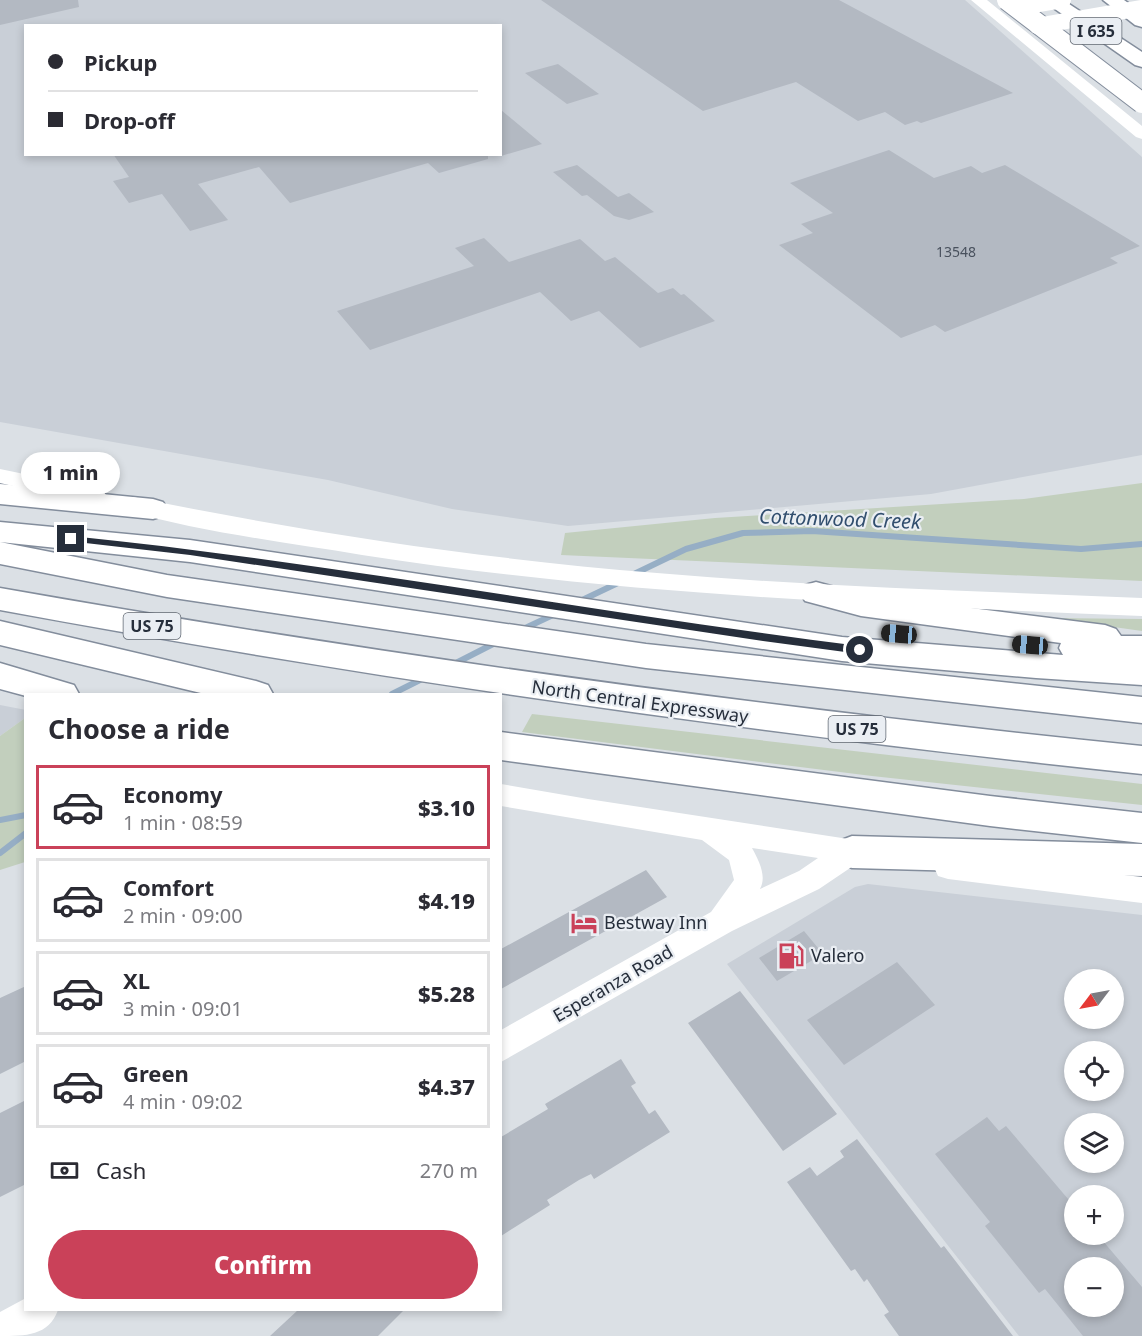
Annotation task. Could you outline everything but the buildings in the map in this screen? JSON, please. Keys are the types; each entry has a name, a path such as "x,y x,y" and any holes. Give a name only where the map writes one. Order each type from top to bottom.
{"highway":[{"name":"I 635","path":"1051,0 1142,61"},
{"path":"1107,1 1142,21"},
{"path":"1107,1 1142,35"},
{"path":"1023,16 1142,91"},
{"path":"1023,16 1142,105"},
{"path":"1023,16 1142,105"},
{"path":"0,494 153,509"},
{"path":"0,532 190,551 842,648 1036,666 1142,672"},
{"name":"US 75","path":"0,553 167,586 646,656 930,689 1142,710"},
{"path":"0,579 332,638 613,677 832,705 1142,737"},
{"path":"457,591 1041,646 1142,648"},
{"path":"816,593 861,605 1142,643"},
{"name":"North Central Expressway","path":"0,599 305,652 573,693 754,717 1142,760"},
{"path":"0,633 250,693"},
{"path":"0,676 59,693"},
{"path":"502,746 990,811 1142,828"},
{"path":"852,852 1142,860"}],"main road":[{"path":"978,0 1023,16 1142,8"},
{"path":"1023,16 1063,0"},
{"path":"1023,16 1107,1"},
{"path":"1023,16 1142,135"},
{"path":"0,476 153,509 278,532 509,566 656,582 816,593 1142,607"},
{"path":"0,689 24,694"},
{"path":"502,795 966,870 1142,890"},
{"path":"704,829 733,843 746,862 749,882 721,922"},
{"name":"Esperanza Road","path":"502,1046 721,922 809,880 852,852"},
{"path":"0,1332 37,1311"}],"shaded area":[{"path":"0,0 965,0 1142,157 1142,455 931,494 568,526 452,509 328,480 0,422"},
{"path":"0,705 24,710 24,719 0,736"},
{"path":"868,884 1142,915 1142,1336 1019,1336 727,964 855,887"}],"green space":[{"path":"1142,483 1142,581 561,555 565,533 715,518 1024,499"},
{"path":"1050,618 1142,619 1142,631"},
{"path":"532,714 1142,784 1142,805 872,776 522,732"},
{"path":"24,719 24,862 0,870 0,736"}],"waterway":[{"name":"Cottonwood Creek","path":"634,574 686,549 743,533 812,531 1081,549 1142,544"},
{"name":"Cottonwood Creek","path":"578,602 620,582"},
{"name":"Cottonwood Creek","path":"521,630 555,614"},
{"name":"Cottonwood Creek","path":"452,665 499,641"},
{"name":"Cottonwood Creek","path":"394,693 426,677"},
{"name":"Cottonwood Creek","path":"0,820 24,815"},
{"path":"0,853 24,835"}],"place":[{"name":"Bestway Inn","path":"584,923"},
{"name":"Valero","path":"791,956"}],"route":[{"path":"71,539 190,551 763,638 860,650"}]}
